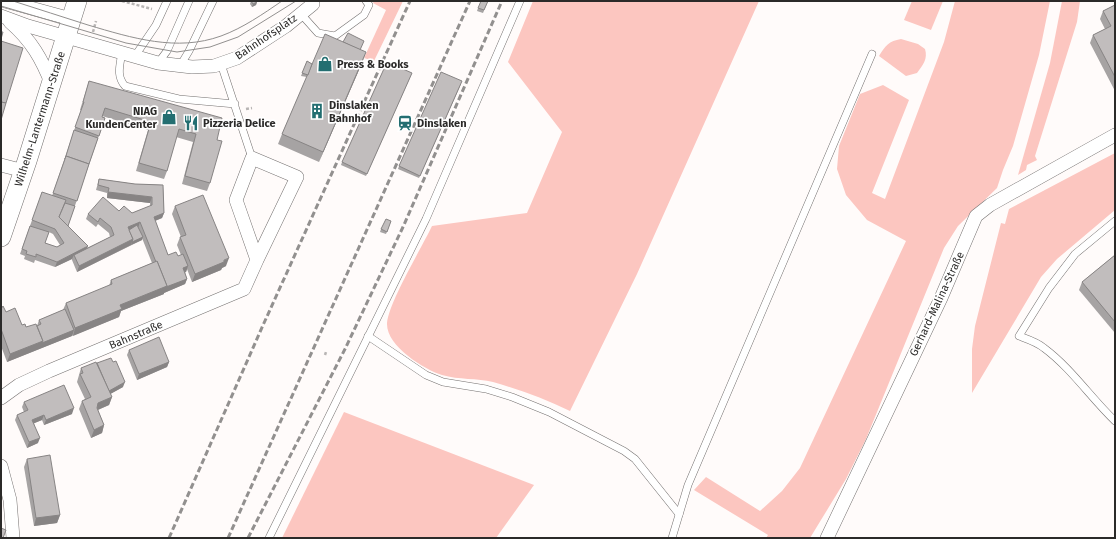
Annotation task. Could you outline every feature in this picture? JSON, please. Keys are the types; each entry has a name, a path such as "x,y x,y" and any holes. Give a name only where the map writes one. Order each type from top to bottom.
{"main road":[{"name":"Wilhelm-Lantermann-Straße","path":"1,237 24,171 77,1"}],"street":[{"path":"5,1 68,28"},
{"name":"Bahnhofsplatz","path":"68,28 122,52 158,63 179,66 221,64 237,58 248,51 313,4"},
{"path":"2,17 68,28"},
{"path":"2,17 20,31 34,47 44,64 52,84"},
{"name":"Gerhard-Malina-Straße","path":"827,538 941,298 976,216 996,201 1115,134"},
{"path":"252,158 236,200 257,260"},
{"name":"Bahnstraße","path":"1,398 18,385 244,289 297,177 252,158"},
{"path":"1,165 24,171"},
{"path":"1,466 10,500 13,538"}],"lane":[{"path":"135,56 156,25 167,1"},
{"path":"158,63 167,51 189,1"},
{"path":"179,66 189,51 213,1"},
{"path":"301,14 318,33 335,36 364,15 369,5 366,1"},
{"path":"269,538 426,219 520,1"},
{"path":"122,52 119,75 121,82 125,86 179,99 235,104"},
{"path":"672,538 688,485 872,54"},
{"path":"221,64 252,158"},
{"path":"1115,221 1075,254 1049,288 1019,336 1043,347 1075,377 1099,406 1115,421"},
{"path":"368,336 426,375 444,382 486,389 512,397 549,412 624,451 635,460 679,514"}],"path":[{"path":"122,1 151,10"}],"shaded area":[{"path":"374,1 403,1 374,61 364,58 386,10 373,3"},
{"path":"533,1 759,1 637,274 570,411 532,395 493,382 448,377 434,372 416,362 399,348 388,332 387,323 393,302 399,289 432,226 527,213 562,132 508,62"},
{"path":"912,1 943,1 931,30 904,20"},
{"path":"955,1 1050,1 1039,55 1013,146 997,188 958,226 944,248 866,439 846,479 810,538 766,538 768,535 694,490 706,477 760,511 782,491 800,468 906,241 867,220 846,195 837,169 839,146 860,94 883,85 909,100 872,193 885,199 944,42"},
{"path":"1062,1 1080,1 1077,22 1035,156 1037,160 1027,165 1026,170 1018,175 1050,63"},
{"path":"901,39 918,44 925,49 926,53 923,65 917,73 906,76 879,56 888,44"},
{"path":"1115,153 1115,210 1057,259 1041,277 972,393 972,349 975,326 1001,223 1005,224 1009,209"},
{"path":"344,412 534,485 496,538 282,538"}],"building":[{"path":"251,1 257,1 257,2 253,4"},
{"path":"481,1 488,1 484,10 478,8"},
{"path":"1115,5 1115,77 1093,35 1111,26 1103,11"},
{"path":"348,33 364,41 360,50 343,42"},
{"name":"Dinslaken Bahnhof","path":"325,34 366,52 323,152 282,134"},
{"path":"1,41 23,48 6,103 1,102"},
{"path":"307,61 312,64 308,75 302,73"},
{"path":"387,62 412,73 367,174 342,162"},
{"path":"441,72 462,81 420,176 399,166"},
{"path":"89,81 222,118 217,140 222,141 210,183 185,176 196,134 179,129 167,171 139,163 151,122 105,108 102,117 105,118 99,136 75,127 84,102"},
{"path":"1,102 6,103 1,120"},
{"path":"74,130 98,138 89,164 66,156 65,159"},
{"path":"66,156 89,164 77,201 53,193"},
{"path":"99,179 135,184 163,185 164,213 154,217 168,255 176,252 178,256 183,254 188,266 183,268 187,279 166,287 167,286 157,261 156,262 140,222 128,227 133,239 79,266 74,255 114,235 111,227 100,218 98,222 88,214 103,197 119,211 124,206 132,213 152,205 152,197 108,192 109,188 98,185"},
{"path":"42,192 66,200 59,217 88,246 57,262 36,254 36,257 26,254 27,251 22,249 30,226 49,232 45,243 57,247 64,243 55,229 32,220"},
{"path":"203,195 229,258 224,260 224,262 195,274 180,237 186,235 175,206"},
{"path":"65,203 75,206 68,226 59,217"},
{"path":"386,219 391,221 387,232 381,229"},
{"path":"137,225 143,237 132,242 133,239 129,230"},
{"path":"1115,255 1115,322 1082,282"},
{"path":"157,261 167,286 120,305 122,309 75,328 66,303 112,284 111,280"},
{"path":"3,306 6,312 15,308 22,325 25,324 26,327 36,324 43,341 10,354 1,329 1,309"},
{"path":"65,309 74,330 42,343 43,341 37,326 41,324 39,320"},
{"path":"159,337 169,362 139,374 129,350"},
{"path":"111,358 113,362 116,361 125,382 109,391 97,363"},
{"path":"96,362 112,397 98,403 97,408 104,425 94,430 82,401 91,397 80,374 83,373 81,368"},
{"path":"64,385 74,408 46,420 44,415 32,420 40,438 29,442 17,415 28,410 24,402"},
{"path":"50,455 60,515 36,518 27,459"},
{"path":"1,528 6,530 3,538 1,538"}],"tram line":[{"path":"13,1 121,34 171,43 204,41 229,33 260,16 282,1"},
{"path":"1,6 126,43 177,52 210,47 238,37 296,1"}],"railway":[{"path":"169,538 264,323 410,1"},
{"path":"228,538 470,1"},
{"path":"248,538 345,349 403,227 502,1"}],"place":[{"name":"Press & Books","path":"325,64"},
{"name":"Dinslaken Bahnhof","path":"317,111"},
{"name":"NIAG KundenCenter","path":"169,117"},
{"name":"Pizzeria Delice","path":"191,123"},
{"name":"Dinslaken","path":"405,123"}]}
